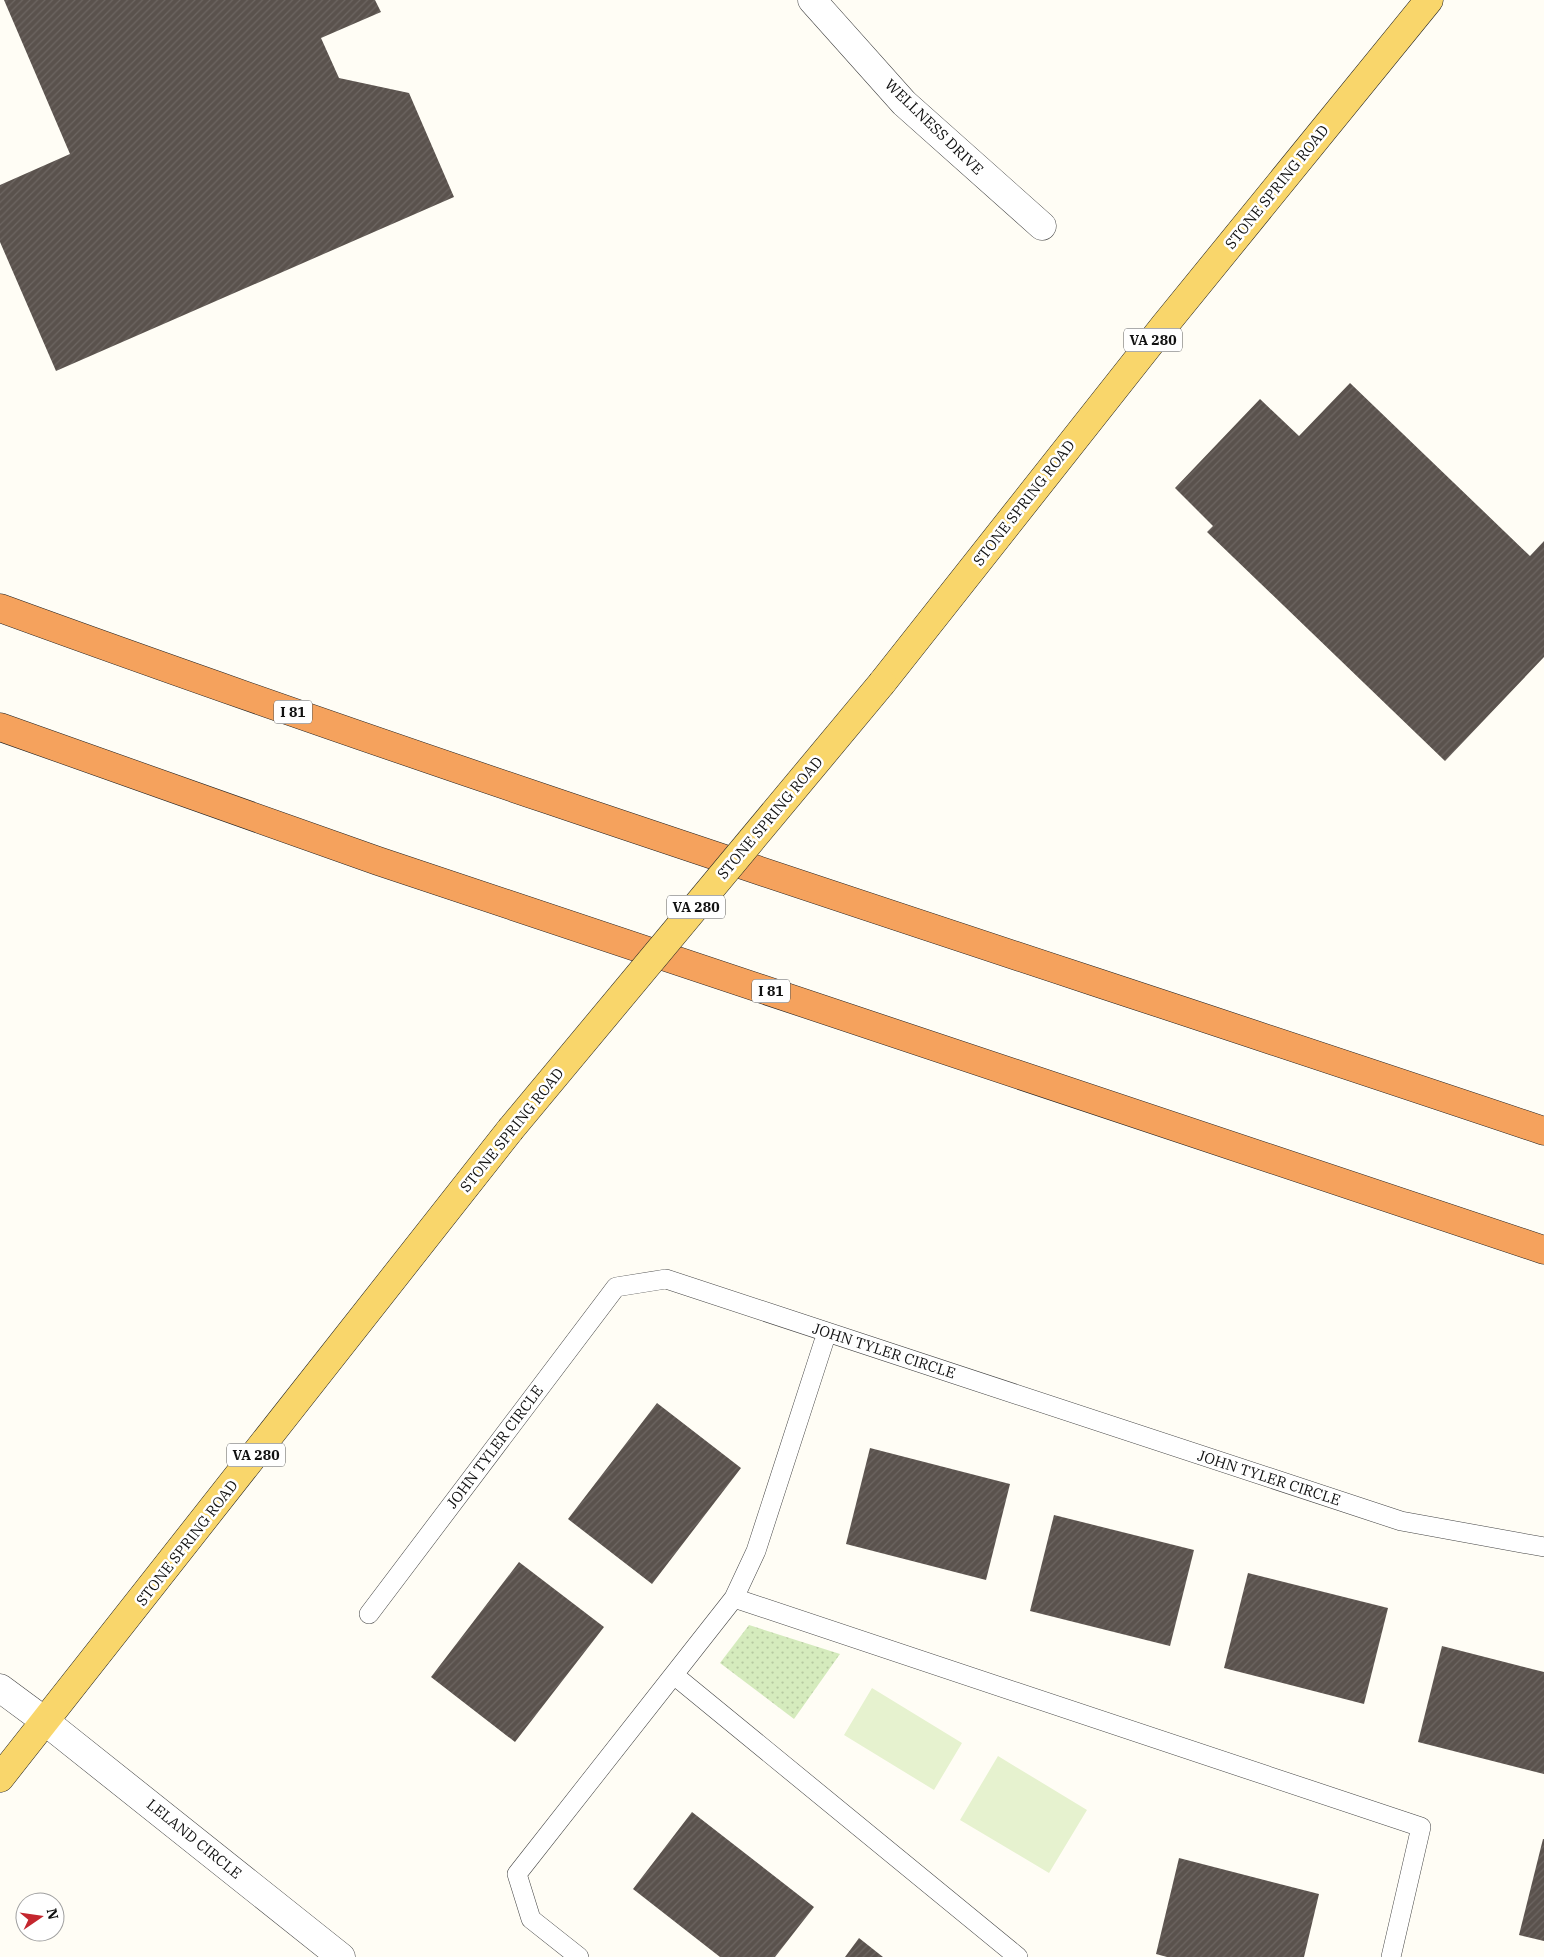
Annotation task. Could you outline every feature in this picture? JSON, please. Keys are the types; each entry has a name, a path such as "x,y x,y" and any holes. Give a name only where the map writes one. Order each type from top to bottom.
{"highway":[{"name":"I 81","path":"0,608 283,709 578,809 1544,1131"},
{"name":"I 81","path":"0,727 378,861 1544,1250"}],"main road":[{"name":"STONE SPRING ROAD","path":"0,1778 46,1722 510,1130 882,683 1164,326 1429,0"}],"street":[{"name":"WELLNESS DRIVE","path":"812,0 904,103 1042,226"},
{"name":"LELAND CIRCLE","path":"0,1688 46,1722 341,1957"}],"lane":[{"name":"JOHN TYLER CIRCLE","path":"369,1614 616,1287 666,1279 1400,1521 1544,1547"},
{"path":"579,1957 531,1919 517,1874 734,1598 756,1551 827,1332"},
{"path":"734,1598 1421,1827 1391,1957"},
{"path":"674,1675 1018,1957"}],"green space":[{"path":"749,1625 840,1654 794,1719 720,1663"},
{"path":"872,1688 962,1743 934,1790 844,1735"},
{"path":"998,1756 1087,1810 1049,1873 960,1820"}],"building":[{"path":"4,0 375,0 381,12 321,38 339,78 409,93 454,197 56,371 0,242 0,185 70,154"},
{"path":"1350,383 1530,556 1544,541 1544,657 1445,761 1207,532 1213,526 1175,488 1260,399 1299,436"},
{"path":"657,1403 741,1468 652,1584 568,1519"},
{"path":"870,1448 1010,1484 986,1580 846,1544"},
{"path":"1054,1515 1194,1550 1170,1646 1030,1611"},
{"path":"519,1562 604,1627 515,1742 431,1677"},
{"path":"1248,1573 1388,1608 1364,1704 1224,1668"},
{"path":"1442,1646 1544,1672 1544,1774 1418,1742"},
{"path":"692,1812 814,1907 775,1957 720,1957 633,1889"},
{"path":"1544,1839 1544,1941 1519,1935"},
{"path":"1179,1858 1319,1894 1304,1957 1167,1957 1156,1954"},
{"path":"859,1938 883,1957 845,1957"}]}
